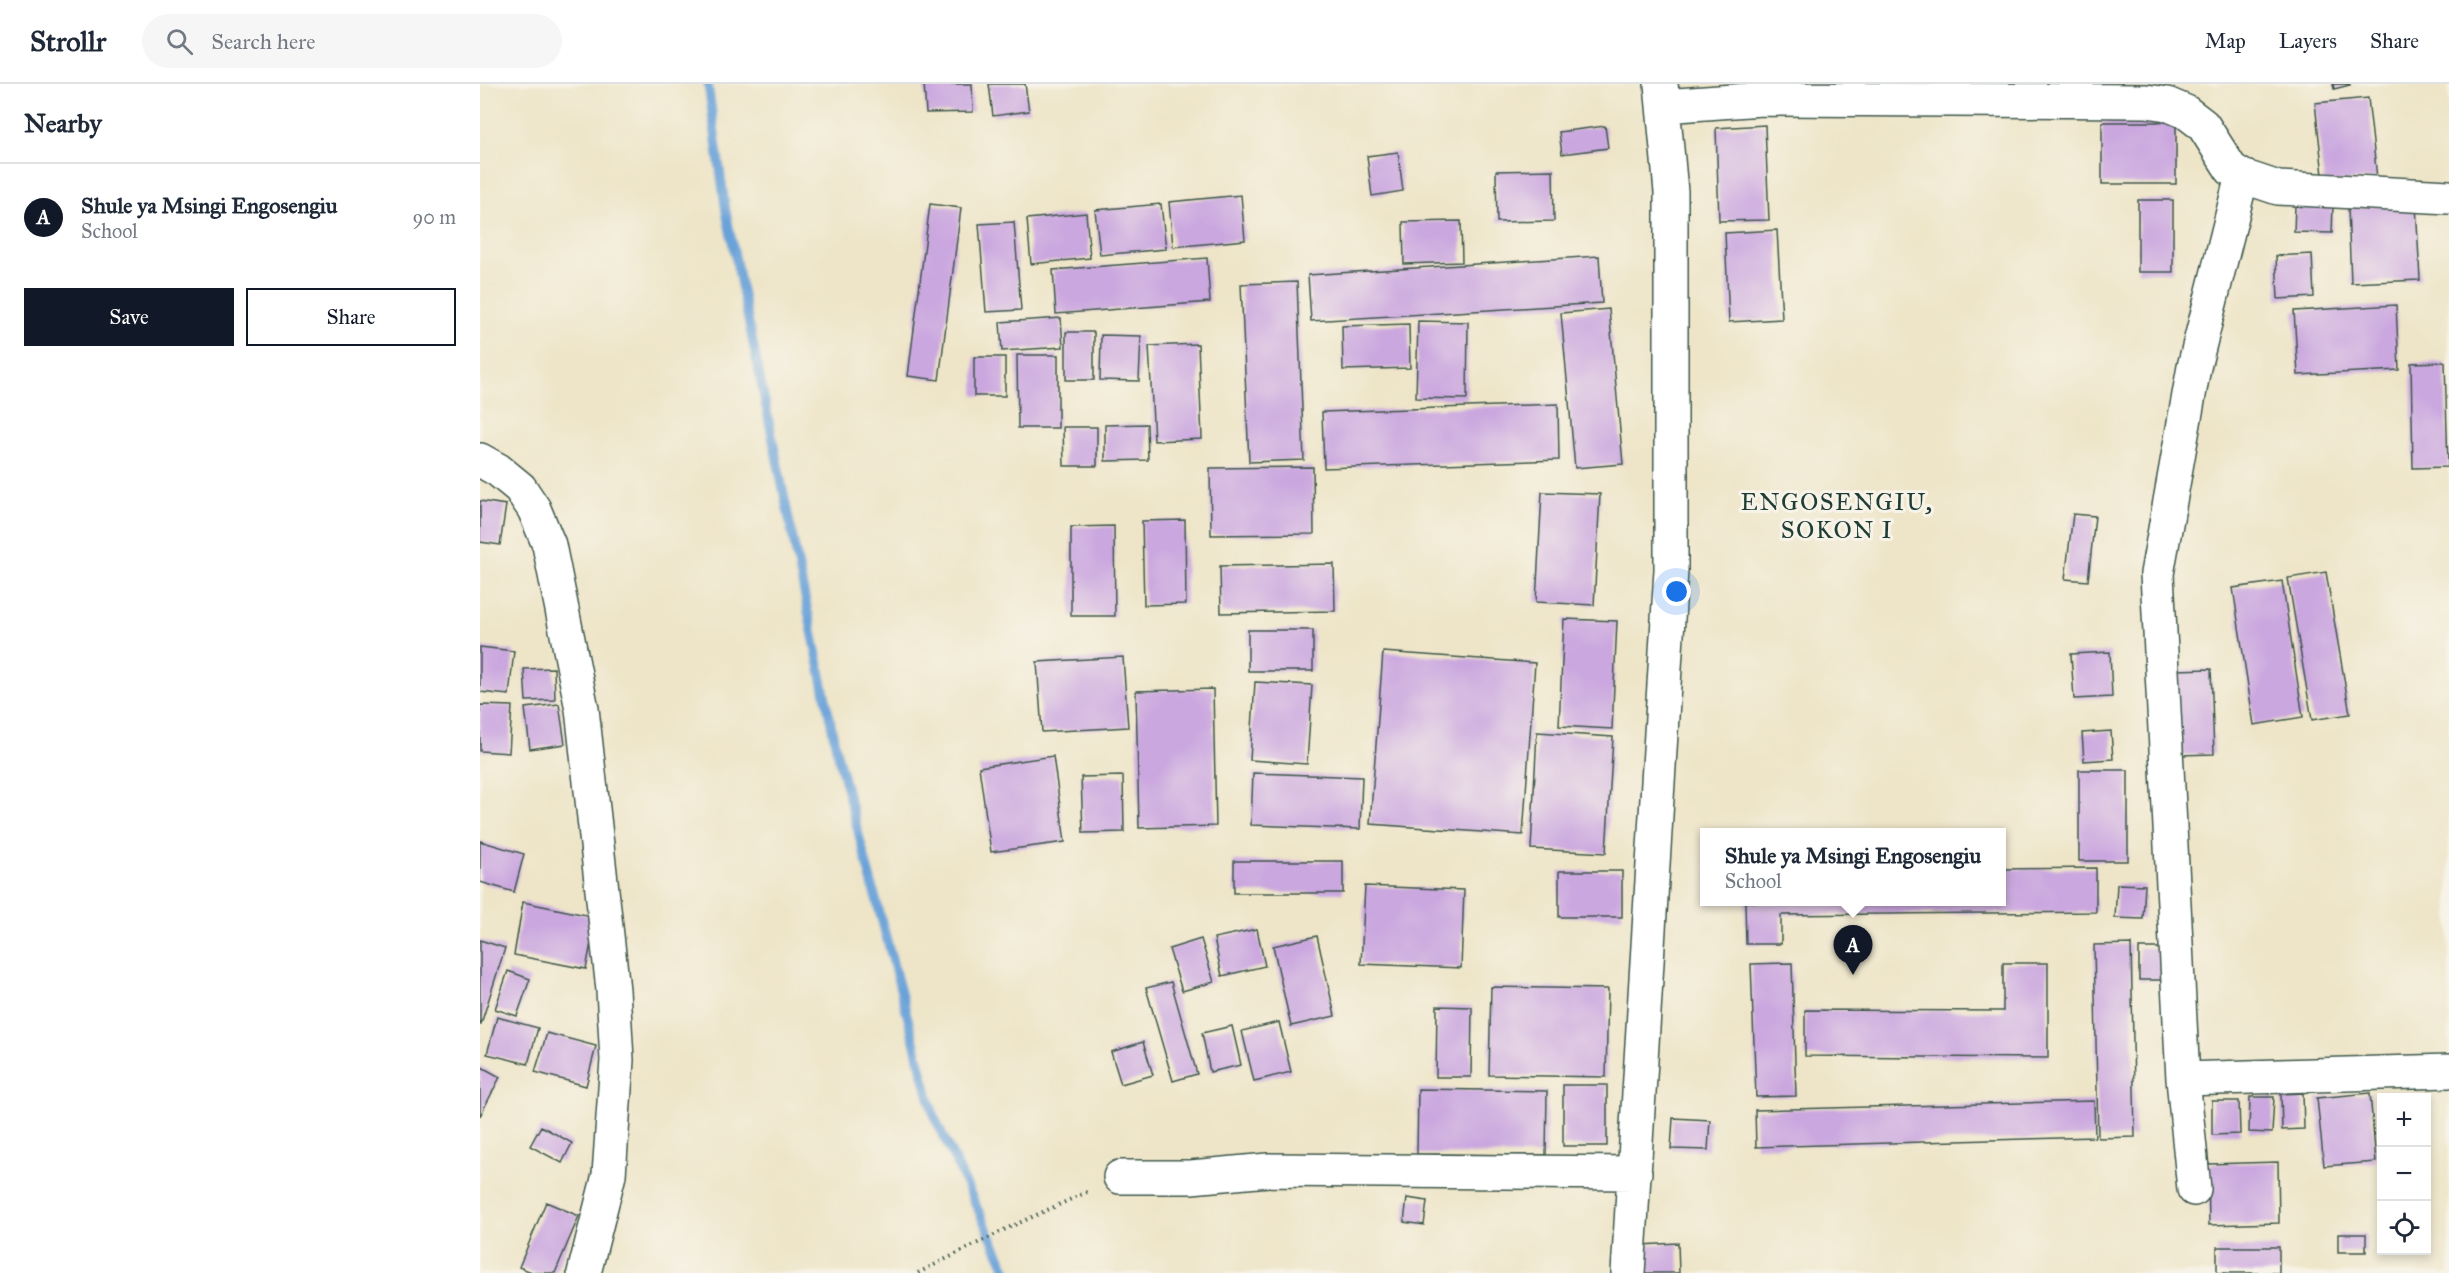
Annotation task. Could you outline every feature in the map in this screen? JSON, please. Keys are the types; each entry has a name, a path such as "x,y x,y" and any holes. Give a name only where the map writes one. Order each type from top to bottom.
{"street":[{"path":"1628,1273 1671,570 1671,192 1662,95 1762,99 2146,101 2167,104 2186,112 2203,125 2231,169 2242,176 2278,188 2449,197"},
{"path":"2194,1189 2183,1079 2157,574 2194,367 2242,176"},
{"path":"480,460 498,470 520,488 534,509 549,545 582,709 613,990 617,1060 609,1175 584,1273"},
{"path":"2183,1079 2449,1071"},
{"path":"1120,1177 1191,1177 1268,1170 1635,1173"}],"path":[{"path":"918,1273 1008,1228 1120,1177"}],"building":[{"path":"924,84 972,84 973,112 926,113"},
{"path":"989,84 1025,84 1029,111 993,116"},
{"path":"2333,84 2350,84 2350,85 2334,89"},
{"path":"2368,98 2377,178 2324,184 2315,103"},
{"path":"2102,122 2176,122 2176,184 2102,184"},
{"path":"1765,125 1769,220 1719,221 1716,128"},
{"path":"1605,126 1608,148 1562,154 1559,132"},
{"path":"1398,152 1403,191 1372,196 1367,156"},
{"path":"1553,170 1554,221 1497,222 1496,171"},
{"path":"1241,195 1245,240 1173,247 1169,202"},
{"path":"2138,200 2173,200 2173,272 2138,272"},
{"path":"930,204 961,208 939,380 908,376"},
{"path":"1161,204 1166,249 1100,255 1095,210"},
{"path":"2416,204 2420,280 2351,283 2348,207"},
{"path":"2295,205 2333,206 2332,233 2294,232"},
{"path":"1086,213 1090,258 1031,264 1027,219"},
{"path":"1461,221 1462,262 1404,264 1403,222"},
{"path":"1014,222 1021,310 986,312 979,224"},
{"path":"1777,230 1782,319 1729,322 1725,233"},
{"path":"2312,254 2314,297 2278,299 2276,256"},
{"path":"1599,256 1602,303 1311,321 1308,275"},
{"path":"1207,258 1210,302 1056,314 1053,270"},
{"path":"1297,282 1304,460 1249,462 1241,284"},
{"path":"2396,305 2399,370 2298,375 2294,311"},
{"path":"1609,309 1623,464 1575,468 1561,313"},
{"path":"1061,318 1063,347 1002,351 1000,322"},
{"path":"1418,321 1468,322 1467,399 1416,398"},
{"path":"1409,324 1410,368 1343,370 1342,326"},
{"path":"1066,332 1094,332 1094,380 1066,380"},
{"path":"1101,335 1141,336 1139,381 1100,380"},
{"path":"1198,344 1202,439 1154,441 1149,346"},
{"path":"1017,355 1058,355 1058,428 1018,428"},
{"path":"974,357 1005,357 1005,396 974,396"},
{"path":"2445,362 2448,467 2413,468 2411,363"},
{"path":"1558,404 1559,460 1324,468 1322,412"},
{"path":"1147,424 1148,460 1105,461 1105,425"},
{"path":"1063,427 1097,427 1097,466 1064,466"},
{"path":"1313,467 1314,534 1211,535 1210,468"},
{"path":"1542,492 1600,494 1594,605 1536,602"},
{"path":"480,501 506,505 500,545 480,542"},
{"path":"2073,514 2095,516 2088,581 2065,579"},
{"path":"1185,520 1186,604 1144,605 1142,521"},
{"path":"1114,526 1115,616 1071,616 1071,527"},
{"path":"1334,564 1335,611 1221,613 1220,566"},
{"path":"2326,572 2350,714 2312,720 2288,578"},
{"path":"2282,581 2303,717 2254,725 2233,588"},
{"path":"1564,619 1617,621 1612,729 1559,726"},
{"path":"1248,630 1313,630 1313,671 1248,671"},
{"path":"480,647 514,651 509,695 480,692"},
{"path":"1383,652 1535,663 1523,835 1370,824"},
{"path":"2110,652 2112,697 2074,699 2071,654"},
{"path":"1123,657 1128,727 1042,732 1037,662"},
{"path":"554,668 555,700 526,701 524,669"},
{"path":"2211,669 2214,754 2179,755 2176,670"},
{"path":"1255,682 1312,685 1307,764 1250,760"},
{"path":"1213,689 1216,826 1139,828 1136,691"},
{"path":"559,704 565,744 530,749 525,708"},
{"path":"480,705 512,706 509,753 480,751"},
{"path":"2111,731 2113,759 2084,761 2082,733"},
{"path":"1537,732 1613,737 1606,853 1531,849"},
{"path":"1053,756 1065,842 991,852 979,767"},
{"path":"2079,770 2128,770 2128,861 2079,861"},
{"path":"1253,773 1362,777 1360,829 1251,825"},
{"path":"1123,776 1124,832 1083,833 1081,777"},
{"path":"480,841 524,854 514,892 480,882"},
{"path":"1234,861 1343,861 1343,893 1234,893"},
{"path":"2096,868 2096,912 1781,915 1781,944 1746,944 1745,906 2006,906 2006,869"},
{"path":"1559,871 1622,871 1622,917 1559,917"},
{"path":"2117,884 2145,885 2143,919 2115,918"},
{"path":"1365,886 1464,890 1461,968 1361,964"},
{"path":"523,902 596,917 586,969 514,955"},
{"path":"1257,929 1265,966 1222,976 1214,938"},
{"path":"1317,936 1335,1016 1291,1026 1273,946"},
{"path":"1201,939 1214,982 1182,991 1169,949"},
{"path":"480,940 505,948 481,1024 480,1024"},
{"path":"2131,944 2135,1137 2098,1138 2094,945"},
{"path":"2139,948 2174,948 2174,980 2139,980"},
{"path":"1792,963 1796,1096 1756,1097 1751,964"},
{"path":"2003,963 2048,963 2048,1058 1805,1056 1805,1010 2003,1011"},
{"path":"508,971 530,979 517,1016 495,1009"},
{"path":"1171,982 1197,1074 1173,1081 1146,988"},
{"path":"1491,987 1608,989 1606,1077 1489,1075"},
{"path":"1437,1006 1472,1007 1471,1077 1436,1077"},
{"path":"497,1017 538,1028 528,1064 487,1054"},
{"path":"1279,1022 1291,1072 1254,1081 1242,1031"},
{"path":"1232,1026 1241,1065 1210,1072 1202,1033"},
{"path":"547,1033 596,1046 586,1086 535,1072"},
{"path":"1143,1042 1153,1075 1121,1084 1111,1052"},
{"path":"480,1066 500,1077 480,1116"},
{"path":"1563,1085 1607,1085 1607,1146 1563,1146"},
{"path":"1418,1089 1547,1091 1546,1155 1417,1154"},
{"path":"2303,1093 2304,1129 2282,1130 2281,1094"},
{"path":"2370,1093 2376,1162 2324,1166 2317,1098"},
{"path":"2250,1097 2274,1097 2272,1133 2249,1132"},
{"path":"2094,1101 2095,1137 1756,1147 1755,1110"},
{"path":"2212,1101 2239,1101 2240,1134 2212,1135"},
{"path":"1673,1118 1710,1120 1708,1150 1671,1149"},
{"path":"541,1126 572,1143 562,1163 530,1146"},
{"path":"2278,1162 2279,1223 2209,1225 2208,1164"},
{"path":"1407,1198 1427,1201 1424,1225 1404,1222"},
{"path":"546,1202 579,1216 555,1273 534,1273 519,1267"},
{"path":"2338,1234 2366,1234 2366,1252 2338,1252"},
{"path":"1678,1243 1679,1273 1642,1273 1641,1245"},
{"path":"2217,1247 2279,1247 2279,1273 2217,1273"}],"waterway":[{"path":"708,84 726,212 837,753 934,1116 1008,1273"}],"place":[{"name":"Shule ya Msingi Engosengiu","path":"1853,975"}],"district":[{"name":"ENGOSENGIU, SOKON I","path":"1837,516"}]}
